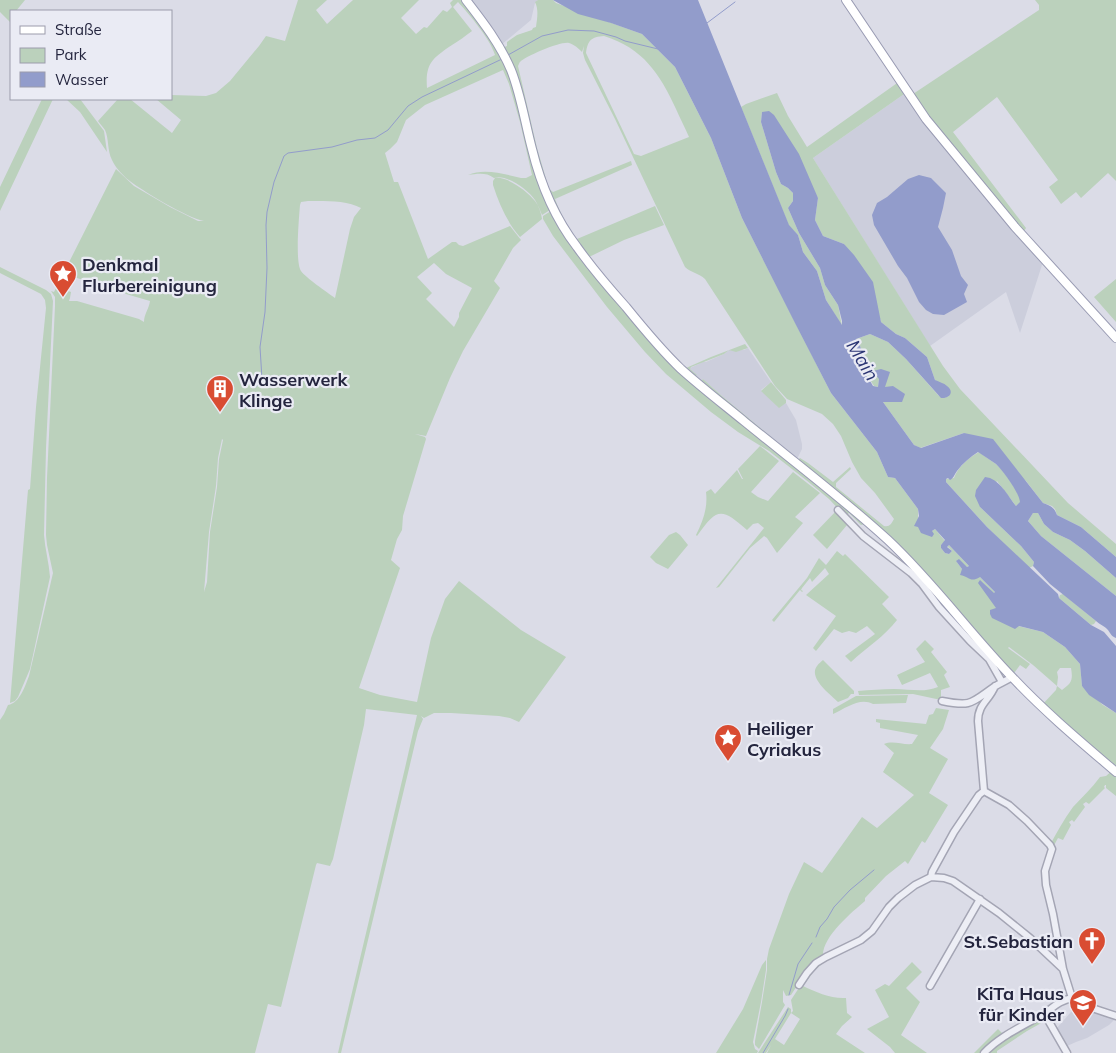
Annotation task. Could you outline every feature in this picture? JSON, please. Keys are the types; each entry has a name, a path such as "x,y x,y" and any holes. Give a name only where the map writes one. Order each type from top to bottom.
{"main road":[{"path":"466,0 483,22 506,58 519,93 534,160 545,192 552,209 587,262 652,338 680,367 714,397 843,501 891,543 932,585 1012,677 1052,716 1116,772"},
{"path":"846,0 926,119 1015,227 1116,338"}],"street":[{"path":"838,510 864,536 916,578 945,614 989,659 1002,682"},
{"path":"942,701 967,704 1012,677"},
{"path":"984,791 978,713 980,707 992,694 995,686"},
{"path":"984,791 1009,805 1027,821 1052,849 1046,866 1046,885 1063,969 1072,998 1089,1008 1116,1016"},
{"path":"931,877 954,832 979,795 984,791"},
{"path":"799,985 819,960 861,940 872,931 898,898 915,885 931,877 953,881 980,899 1030,938 1063,969"},
{"path":"930,986 980,899"},
{"path":"984,1053 997,1040 1058,1003 1072,998"},
{"path":"1044,1013 1064,1052"}],"shaded area":[{"path":"468,0 538,0 535,3 531,20 501,45"},
{"path":"907,92 1046,261 1042,265 1020,333 1006,292 930,346 813,158"},
{"path":"748,348 771,382 761,390 779,407 786,403 796,420 802,449 796,461 790,457 791,453 703,379 700,383 692,377 690,368 724,354 729,350 744,350"},
{"name":"KiTa Haus für Kinder","path":"1077,1005 1114,1020 1087,1038 1067,1046 1057,1028"}],"green space":[{"path":"0,0 25,0 17,10 10,10 10,22 0,12"},
{"path":"298,0 327,0 316,10 327,24 353,0 419,0 401,18 416,34 424,27 427,28 443,10 447,12 452,7 450,3 453,0 465,0 505,59 550,210 542,215 532,196 505,178 494,178 485,174 468,175 487,172 526,178 532,175 520,122 503,70 425,105 406,120 397,142 385,153 394,182 398,182 428,259 452,242 463,246 510,226 521,240 513,248 494,281 500,288 463,351 426,436 415,434 426,439 403,516 402,530 397,539 391,560 400,568 359,688 380,695 417,702 431,638 445,599 459,581 521,630 566,657 519,722 499,716 451,713 434,713 424,718 421,716 423,719 418,731 341,1053 338,1053 417,715 366,709 333,859 330,866 317,863 316,865 281,1007 268,1004 255,1053 0,1053 0,720 8,705 19,698 29,676 53,573 46,535 55,306 55,297 51,291 54,292 116,169 134,186 170,207 198,221 204,221 187,215 164,203 126,178 113,163 105,130 98,121 117,100 131,100 172,133 181,120 157,100 172,100 172,95 206,96 216,93 230,81 266,36 285,41","holes":["458,2 484,35 495,55 427,88 427,73 435,58 472,31 453,7","301,202 335,202 355,205 361,208 354,217 350,229 335,298 307,277 299,266 300,205","434,263 446,274 472,288 454,327 426,299 432,293 417,277","69,275 117,291 121,290 126,294 150,301 149,307 144,322 77,301 69,301 71,292 63,289","222,439 217,487 210,532 207,582 204,592 209,532"]},
{"path":"538,0 553,0 556,3 642,34 675,67 711,138 742,218 831,393 877,452 888,477 895,478 918,509 918,527 932,531 935,529 945,541 941,548 945,553 949,554 952,551 947,546 949,545 969,566 967,567 956,561 962,569 980,577 995,592 994,594 981,581 1018,626 1043,632 1065,647 1080,664 1082,686 1103,705 1116,713 1116,796 1105,785 1105,788 1089,804 1086,802 1083,804 1085,807 1074,822 1072,820 1069,822 1071,825 1063,840 1058,838 1052,849 1050,845 1073,807 1100,777 1106,776 1113,770 1041,706 1056,690 1057,686 1033,665 1009,647 1030,664 1026,669 1020,665 1012,676 915,565 797,461 800,458 833,482 850,467 851,469 836,483 836,487 884,526 889,526 894,519 875,493 861,478 841,436 833,424 822,414 787,399 775,386 705,279 685,267 585,60 584,46 582,52 573,45 565,43 529,56 520,62 518,66 537,148 549,189 553,192 631,161 632,165 555,199 564,220 577,239 655,206 664,225 624,240 589,257 635,314 684,367 686,368 729,350 724,354 691,367 690,369 697,375 692,377 677,363 606,283 553,209 502,48 507,46 507,42 517,35 536,27 537,11 535,2","holes":["604,36 618,41 640,55 649,64 670,96 689,137 641,156 634,154 586,53 591,40","1060,668 1071,668 1071,681 1062,690 1057,686 1057,672"]},
{"path":"1035,0 1116,0 1116,181 1108,173 1081,198 1076,192 1061,204 1049,187 1058,180 997,97 953,132 1026,228 1024,231 1043,252 1039,253 910,96 1039,10 1039,5"},
{"path":"900,81 907,92 813,158 943,366 960,389 1068,503 1116,544 1116,557 1081,527 1057,515 1055,509 1043,503 1026,481 964,433 920,448 914,445 883,402 885,387 879,379 878,387 874,386 863,369 864,358 856,339 870,334 888,342 938,395 943,398 949,396 935,380 927,357 905,338 896,334 881,322 876,305 844,244 823,236 815,220 818,198 762,112 761,122 776,172 781,184 793,193 793,201 788,208 799,233 820,268 825,285 838,305 842,326 826,300 817,271 803,252 798,235 789,226 741,107 777,93 788,116 807,147"},
{"path":"42,100 53,100 0,211 0,187"},
{"path":"67,100 81,100 104,131 107,152 80,112"},
{"path":"495,178 505,179 516,185 531,197 539,207 542,219 520,237 507,219 501,206 493,185"},
{"path":"551,211 662,352 865,524 861,525 849,513 845,516 829,499 806,480 769,451 738,432 711,412 666,374 607,307 553,236 543,219 543,216"},
{"path":"0,267 46,290 51,294 53,301 44,535 50,577 30,669 18,697 10,703 46,308 45,300 41,294 0,273"},
{"path":"1116,279 1116,322 1094,297"},
{"path":"745,344 748,348 736,352 729,350"},
{"path":"703,379 791,453 791,456 700,383"},
{"path":"771,382 786,400 786,403 779,408 761,391"},
{"path":"760,446 779,461 751,492 768,501 793,472 820,493 795,517 803,523 777,553 764,536 750,548 719,587 716,588 764,528 758,523 753,524 747,530 731,517 720,514 710,520 697,536 706,509 706,492 711,489 715,494 737,470 743,479 738,469"},
{"path":"979,452 1003,471 1021,502 1016,506 997,481 980,507 1021,546 1034,562 1033,566 1029,568 987,527 946,482 946,479 954,478 964,463"},
{"path":"837,510 856,529 854,531 847,525 827,549 813,535"},
{"path":"1033,513 1038,513 1044,524 1053,532 1070,540 1116,578 1116,596 1041,536 1028,521"},
{"path":"676,532 688,545 668,569 656,563 650,557 669,535"},
{"path":"837,551 843,556 845,554 889,597 882,604 897,620 881,637 851,662 845,656 875,634 867,626 856,633 849,631 842,633 834,629 816,651 813,648 836,616 806,595 829,574 825,568 812,582 810,578 802,588 801,590 803,591 800,590 774,622 772,620 807,578 819,558 826,565"},
{"path":"1063,594 1096,621 1094,624 1091,625 1059,598"},
{"path":"925,640 934,649 931,652 947,672 944,675 950,687 941,690 941,700 913,694 859,695 858,691 922,690 938,687 930,673 902,685 897,675 925,662 916,649"},
{"path":"823,660 854,691 854,694 838,702 821,686 815,676 815,671"},
{"path":"908,695 906,703 873,704 863,702 848,706 833,714 833,709 856,696"},
{"path":"936,708 949,710 943,729 930,748 948,759 929,793 948,805 925,843 922,841 908,864 905,861 886,876 865,898 865,901 832,933 827,941 823,956 806,972 791,995 786,996 783,990 783,1002 785,1005 759,1049 755,1045 755,1041 769,949 789,894 804,862 822,873 862,817 877,828 914,795 883,772 894,753 884,744 891,742 912,744 918,735 880,728 880,723 876,722 876,719 926,724 929,715 933,714"},
{"path":"766,960 761,1002 753,1042 755,1049 758,1051 757,1053 716,1053 743,1009"},
{"path":"823,961 803,986 818,993 846,998 847,1013 852,1017 836,1034 865,1053 767,1053 771,1045 766,1053 758,1053 788,1007 791,1009 791,1013 793,1011 791,1000 808,974","holes":["791,1013 800,1019 784,1045 775,1039"]},
{"path":"912,962 922,972 906,988 920,1002 901,1035 927,1053 895,1053 867,1029 889,1017 875,990 885,984 889,986"},
{"path":"1042,1015 1045,1021 997,1051 997,1053 974,1053 998,1029 1005,1036"}],"water":[{"name":"Main","path":"553,0 698,0 789,225 798,235 803,252 817,271 826,300 842,325 838,305 825,285 820,268 799,233 788,208 793,201 793,193 781,184 776,172 761,122 762,112 769,111 774,115 799,154 818,198 815,220 823,236 844,244 873,282 881,322 896,334 905,338 927,357 935,380 946,385 951,391 949,396 941,398 888,342 870,334 856,339 864,358 863,369 873,386 878,387 879,379 873,371 881,369 890,372 885,387 893,386 905,394 902,402 883,402 914,445 921,448 964,433 993,439 1043,503 1052,507 1057,515 1081,527 1116,557 1116,578 1070,540 1053,532 1044,524 1038,513 1033,513 1028,521 1041,536 1116,596 1116,638 1105,627 1050,584 1033,566 1034,562 1021,546 980,507 975,496 976,490 985,477 999,484 1016,506 1020,502 1014,487 996,464 978,452 964,463 950,480 946,479 946,482 987,527 1058,594 1059,598 1091,625 1104,632 1116,646 1116,713 1089,695 1082,686 1080,664 1065,647 1043,632 1019,626 1015,629 992,618 990,610 996,608 978,583 980,580 995,592 980,577 972,580 960,575 962,569 956,561 959,559 967,567 969,566 949,545 947,547 952,551 949,554 945,553 941,545 945,540 935,529 932,531 934,534 932,537 921,533 918,527 914,526 919,516 918,509 895,478 888,477 877,452 831,393 742,218 711,138 675,67 642,34 578,14"},
{"path":"919,175 931,178 946,193 938,227 952,250 961,276 968,285 964,294 967,302 944,315 933,314 926,310 919,302 907,278 874,225 872,215 877,203 908,179"}],"waterway":[{"path":"707,23 735,2"},
{"path":"508,55 542,36 568,30 594,31 658,49"},
{"path":"256,387 262,379 260,347 265,312 267,212 274,182 284,156 288,153 332,147 357,140 375,138 388,130 408,106 422,97 502,59"},
{"path":"816,937 820,927 834,907 850,890 874,870"},
{"path":"789,995 798,964 812,943"},
{"path":"763,1053 788,1009"}],"place":[{"name":"Denkmal Flurbereinigung","path":"63,298"},
{"name":"Wasserwerk Klinge","path":"220,413"},
{"name":"Heiliger Cyriakus","path":"728,762"},
{"name":"St.Sebastian","path":"1092,965"},
{"name":"KiTa Haus für Kinder","path":"1083,1027"}]}
